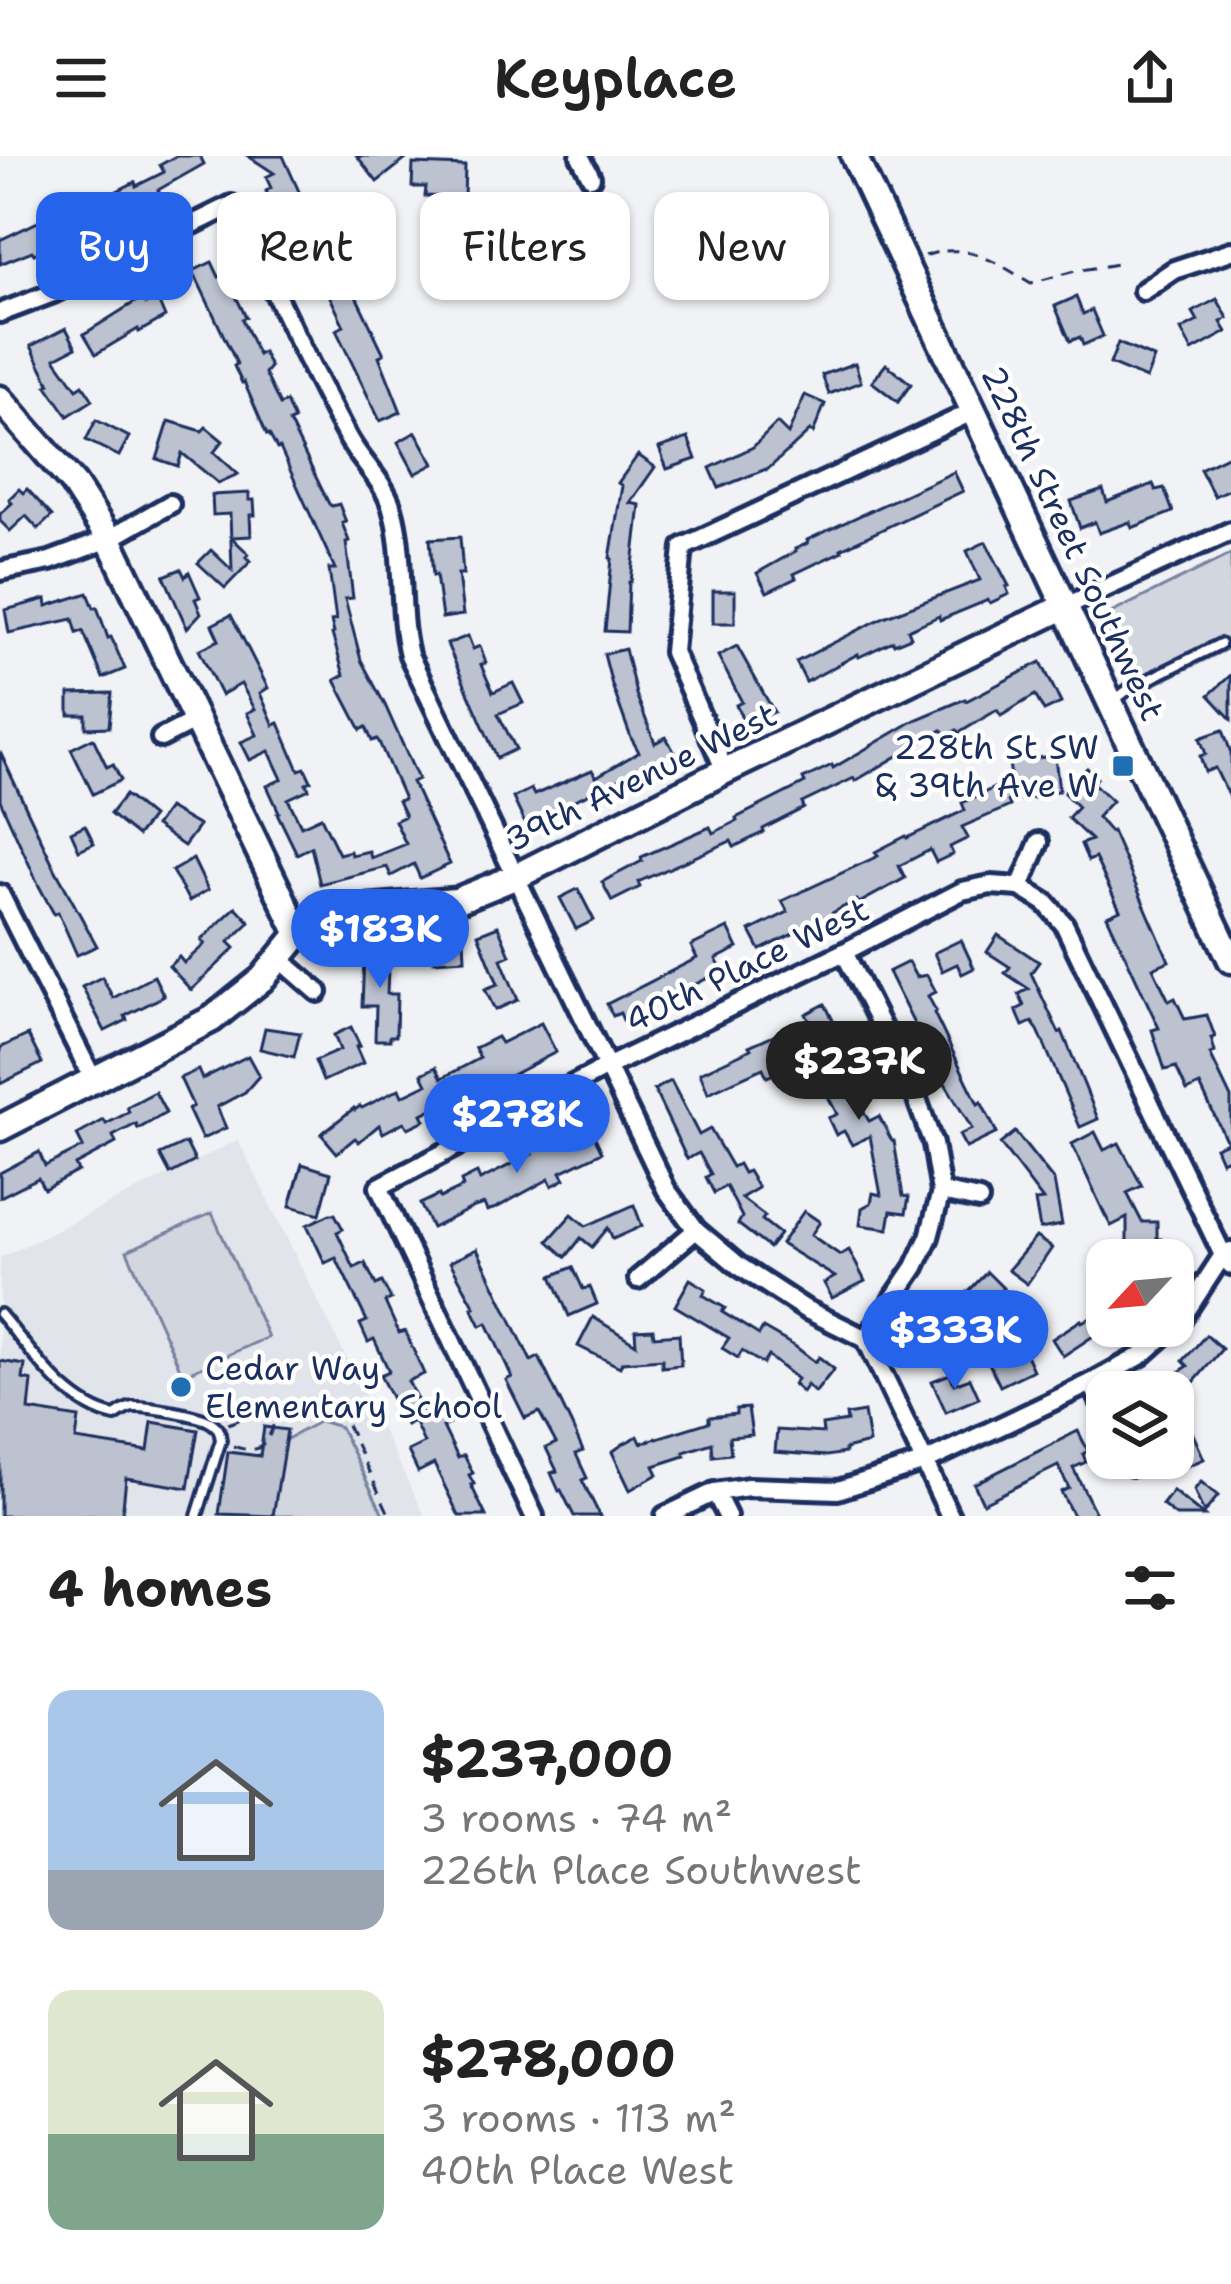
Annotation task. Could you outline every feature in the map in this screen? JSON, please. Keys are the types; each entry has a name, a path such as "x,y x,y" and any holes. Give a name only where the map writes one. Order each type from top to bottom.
{"street":[{"path":"580,156 591,177"},
{"name":"228th Street Southwest","path":"854,156 1231,960"},
{"path":"0,313 53,293 232,205 350,442 391,504 409,656 666,1190 696,1230 777,1292 866,1340 950,1516"},
{"path":"1143,291 1174,270 1231,251"},
{"path":"0,399 73,483 109,539 299,934"},
{"path":"724,771 673,652 683,547 974,411"},
{"path":"0,571 50,561 109,539 170,504"},
{"path":"1066,606 1231,531"},
{"name":"39th Avenue West","path":"0,1128 212,1019 262,979 299,934 328,918 358,909 456,902 1066,606"},
{"path":"161,738 196,720"},
{"path":"1040,842 1021,887 1046,903 1064,924 1228,1257 1180,1322 1142,1355 1113,1371"},
{"name":"40th Place West","path":"534,1516 379,1187 962,890 1021,887"},
{"path":"0,894 94,1081"},
{"path":"844,952 915,1094 933,1144 941,1192 929,1238 915,1267 866,1340"},
{"path":"279,958 318,992"},
{"path":"941,1192 979,1200"},
{"path":"638,1280 696,1230"},
{"path":"665,1516 715,1492 768,1487 838,1490 880,1479 1086,1385"},
{"path":"715,1492 727,1516"}],"lane":[{"path":"1111,701 1220,644"},
{"path":"0,1314 60,1383 98,1412 115,1415 129,1407 144,1408 200,1417 218,1428 221,1440 197,1516"}],"path":[{"path":"906,263 937,251 978,252 1031,284 1123,263"},
{"path":"218,1428 259,1413 275,1417 309,1410 336,1416 346,1423 390,1516"},
{"path":"221,1440 247,1451 261,1447 275,1417"}],"shaded area":[{"path":"1231,554 1231,647 1139,692 1103,617"},
{"name":"Cedar Way Elementary School","path":"238,1140 425,1516 0,1516 0,1258"},
{"path":"212,1213 268,1337 183,1375 127,1251"},
{"path":"320,1421 340,1427 384,1516 254,1516 258,1455"}],"building":[{"path":"176,156 200,156 204,164 159,192 115,192 164,172 160,165"},
{"path":"248,156 283,156 299,192 266,192 271,188 266,177 274,173"},
{"path":"357,156 410,156 377,182"},
{"path":"413,164 465,166 464,192 425,192 426,187 412,187"},
{"path":"36,223 34,254 0,264 0,240"},
{"path":"212,262 217,300 238,300 258,355 263,352 270,367 265,373 280,405 286,402 294,420 289,422 329,504 339,504 346,522 342,523 349,541 353,598 345,599 361,660 418,779 412,782 450,864 420,878 414,864 391,876 387,867 320,884 311,847 297,854 277,813 267,786 282,779 269,751 250,760 241,742 257,735 247,713 255,709 241,684 221,695 199,650 219,640 212,625 231,615 268,688 260,693 274,725 279,723 299,770 305,768 311,781 306,783 309,789 288,799 301,826 321,817 339,854 369,851 371,858 406,844 395,821 405,816 398,801 404,799 379,742 372,741 366,727 361,730 335,680 344,675 332,634 331,621 336,620 329,569 335,569 280,448 267,435 242,383 193,271"},
{"path":"1076,297 1083,314 1092,310 1103,336 1083,345 1080,337 1070,341 1055,306"},
{"path":"1217,299 1228,318 1221,322 1227,332 1192,351 1181,330 1198,321 1193,312"},
{"path":"138,300 146,304 158,300 165,317 96,354 84,334"},
{"path":"332,300 358,300 384,354 379,356 401,412 380,421 336,330 344,326"},
{"path":"66,328 76,347 55,358 77,389 83,385 93,400 68,416 47,386 31,346"},
{"path":"1118,343 1154,358 1146,379 1110,364"},
{"path":"855,363 861,382 829,394 822,375"},
{"path":"886,364 911,384 898,402 872,382"},
{"path":"805,395 825,404 813,433 767,470 719,488 710,468 753,447 777,423 788,434"},
{"path":"96,420 129,437 119,456 86,440"},
{"path":"169,421 202,431 206,427 223,441 214,452 238,474 218,483 182,453 178,466 157,459"},
{"path":"416,432 434,464 415,474 398,442"},
{"path":"688,438 696,459 667,469 659,448"},
{"path":"1231,454 1231,488 1214,496 1200,469"},
{"path":"638,455 655,467 630,503 640,505 627,632 605,631 622,486 618,483"},
{"path":"954,472 963,491 841,549 767,592 757,573 807,540"},
{"path":"1153,484 1156,490 1164,488 1173,512 1132,528 1130,522 1099,533 1095,522 1080,528 1071,501 1103,490 1107,502"},
{"path":"19,489 23,493 27,489 52,516 38,529 26,516 10,531 0,521"},
{"path":"249,493 255,515 250,515 251,536 231,537 251,561 225,588 198,563 211,550 232,570 230,514 213,515 212,495"},
{"path":"460,537 463,615 442,618 430,539"},
{"path":"986,542 1009,594 940,620 939,616 908,630 911,637 858,654 806,682 796,662 884,617 980,580 967,551"},
{"path":"181,569 185,577 189,572 200,597 195,599 201,613 187,628 164,576"},
{"path":"713,591 735,591 735,623 713,623"},
{"path":"88,593 125,669 103,678 73,619 9,633 5,610 46,599 47,606"},
{"path":"468,636 473,649 480,646 486,663 481,665 493,692 513,683 523,703 498,714 516,749 497,758 447,644"},
{"path":"737,646 774,712 745,724 736,705 742,702 718,656"},
{"path":"625,649 655,743 666,737 677,757 649,775 626,783 623,778 549,812 547,821 528,830 513,798 531,789 534,795 592,770 596,777 639,752 604,654"},
{"path":"1041,662 1061,703 1044,711 1035,695 959,733 947,735 942,730 855,781 802,803 804,808 764,832 734,847 731,841 638,882 640,887 612,901 602,882 642,861 641,857 710,827 713,833 915,720 966,701"},
{"path":"1231,675 1231,719 1209,695"},
{"path":"112,693 109,727 86,728 86,715 69,715 69,694"},
{"path":"1223,730 1231,753 1231,801 1215,768 1205,772 1200,756 1206,754 1200,738"},
{"path":"93,738 107,767 113,764 121,780 93,794 71,749"},
{"path":"0,752 97,946 77,955 0,800"},
{"path":"1055,756 1059,791 1008,801 1010,806 962,827 968,838 950,847 953,854 936,862 930,850 899,866 905,878 832,913 816,924 818,929 800,938 797,932 760,950 750,931 788,912 782,901 965,810 962,803 1011,780 1009,761"},
{"path":"1087,768 1097,778 1093,783 1112,801 1097,817 1112,831 1169,961 1153,968 1169,1001 1175,998 1185,1019 1207,1015 1215,1037 1211,1038 1215,1052 1210,1054 1231,1098 1231,1157 1221,1161 1215,1147 1227,1142 1200,1085 1187,1091 1176,1067 1165,1070 1152,1030 1159,1028 1107,916 1120,910 1095,858 1088,861 1081,844 1091,840 1068,818 1078,807 1064,793"},
{"path":"125,795 152,817 137,836 110,814"},
{"path":"168,808 199,826 184,846 155,826"},
{"path":"85,825 94,843 79,850 71,832"},
{"path":"193,859 208,890 189,901 172,871"},
{"path":"578,889 594,920 576,929 560,898"},
{"path":"236,907 250,922 229,942 235,948 191,990 169,966 179,957 184,963"},
{"path":"498,926 510,955 501,959 518,1000 495,1010 485,989 498,984 478,934"},
{"path":"728,928 738,948 716,959 722,971 623,1020 620,1013 613,1016 607,1004 697,958 691,946"},
{"path":"998,935 1039,962 1031,973 1059,1033 1062,1031 1098,1119 1080,1127 1038,1030 1032,1022 1023,1026 1016,1010 1024,1006 1019,994 1029,989 1005,973 1010,967 987,952"},
{"path":"464,938 465,959 434,961 433,939"},
{"path":"961,940 974,968 962,974 957,964 942,971 934,953"},
{"path":"367,944 389,945 387,994 397,994 396,1036 390,1040 375,1040 376,1006 362,1006"},
{"path":"908,962 916,977 927,975 936,992 928,996 934,1013 997,1133 966,1148 959,1135 972,1129 888,972"},
{"path":"154,976 164,996 105,1031 82,987 102,977 113,998"},
{"path":"825,1004 859,1074 844,1081 869,1121 879,1116 894,1141 903,1196 909,1197 906,1213 891,1211 888,1229 860,1225 862,1208 871,1203 873,1193 881,1195 870,1136 852,1145 844,1131 836,1135 828,1118 837,1114 818,1077 834,1069 806,1014"},
{"path":"541,1023 556,1052 499,1082 497,1077 468,1092 471,1098 454,1106 451,1100 422,1114 425,1120 408,1128 404,1122 383,1133 379,1125 337,1153 321,1134 354,1108 399,1089 402,1096 427,1084 422,1074 436,1067 442,1078 480,1058 475,1048 497,1037 501,1043"},
{"path":"351,1027 363,1063 323,1081 315,1061 340,1050 334,1035"},
{"path":"265,1028 300,1033 294,1057 260,1049"},
{"path":"785,1030 800,1062 767,1077 763,1068 708,1093 700,1073"},
{"path":"28,1035 42,1063 0,1084 0,1048"},
{"path":"248,1056 259,1076 245,1092 217,1107 226,1128 202,1139 180,1078 198,1070 202,1079"},
{"path":"671,1081 699,1135 710,1129 732,1167 738,1164 743,1173 748,1171 758,1188 741,1198 780,1234 769,1248 738,1224 742,1217 726,1186 714,1193 706,1177 711,1174 699,1153 687,1159 654,1090"},
{"path":"155,1092 166,1113 113,1136 116,1143 44,1189 38,1178 0,1197 0,1173 39,1152 45,1166 83,1147 77,1135 129,1112 127,1107"},
{"path":"587,1121 602,1152 561,1172 565,1179 552,1186 549,1179 496,1208 474,1207 432,1228 420,1204 463,1187 461,1181 477,1173 480,1180 532,1154 529,1148"},
{"path":"1015,1132 1054,1181 1062,1225 1040,1229 1035,1201 1043,1200 1000,1144"},
{"path":"1095,1132 1104,1150 1119,1143 1142,1186 1127,1193 1142,1222 1157,1222 1157,1239 1127,1239 1127,1218 1111,1226 1072,1144"},
{"path":"186,1143 195,1161 170,1174 160,1155"},
{"path":"302,1164 331,1173 320,1214 290,1206"},
{"path":"634,1205 642,1226 613,1239 608,1228 592,1247 581,1238 566,1257 548,1241 572,1214 586,1226"},
{"path":"804,1211 820,1222 811,1235 840,1255 849,1250 865,1281 832,1298 824,1283 835,1277 781,1244"},
{"path":"335,1214 343,1229 337,1232 354,1268 365,1263 376,1285 382,1282 391,1299 385,1302 399,1333 405,1331 424,1374 408,1381 424,1415 441,1407 449,1424 443,1427 458,1458 464,1455 473,1473 469,1475 471,1485 486,1516 459,1516 434,1464 418,1472 408,1451 424,1443 414,1421 406,1425 380,1375 389,1371 374,1339 368,1342 360,1324 367,1321 336,1258 325,1263 307,1225"},
{"path":"1036,1237 1052,1248 1027,1284 1008,1270"},
{"path":"477,1249 531,1361 539,1357 571,1424 583,1451 576,1454 587,1478 582,1480 600,1516 574,1516 559,1491 551,1473 557,1471 546,1448 556,1443 539,1412 525,1418 487,1323 481,1326 450,1262"},
{"path":"573,1267 597,1304 569,1316 552,1276"},
{"path":"987,1272 1003,1288 978,1312 963,1297"},
{"path":"690,1279 706,1289 703,1295 725,1308 722,1312 759,1335 763,1328 834,1369 815,1393 807,1385 802,1392 793,1384 797,1379 768,1356 763,1364 742,1351 738,1358 722,1348 729,1338 675,1306"},
{"path":"932,1307 945,1323 916,1354 903,1341"},
{"path":"593,1317 636,1344 635,1330 653,1329 654,1336 679,1334 681,1365 662,1367 662,1359 622,1362 620,1367 578,1346"},
{"path":"1086,1320 1086,1341 1063,1356 1052,1339"},
{"path":"1206,1335 1222,1349 1194,1382 1194,1371 1180,1371 1188,1366 1183,1361"},
{"path":"1020,1342 1033,1370 1000,1386 986,1357"},
{"path":"0,1361 25,1365 23,1379 32,1381 29,1410 79,1418 76,1440 148,1451 152,1422 198,1430 188,1488 126,1478 122,1516 0,1516"},
{"path":"950,1374 954,1384 970,1378 979,1398 946,1412 932,1381"},
{"path":"748,1408 752,1435 729,1437 731,1454 713,1456 712,1443 684,1452 685,1456 654,1466 658,1474 630,1490 612,1452 623,1444 638,1436 641,1443"},
{"path":"864,1412 869,1443 827,1456 775,1452 777,1430 823,1433 822,1425"},
{"path":"264,1427 287,1430 273,1516 219,1514 228,1452 260,1456"},
{"path":"1078,1431 1086,1447 1086,1462 1073,1468 1097,1516 1073,1516 1061,1492 1069,1488 1058,1466 983,1503 974,1484"},
{"path":"1194,1436 1204,1459 1194,1463"},
{"path":"1201,1482 1218,1496 1204,1513 1194,1490"},
{"path":"1173,1491 1204,1516 1176,1516 1162,1505"}],"place":[{"name":"228th St SW & 39th Ave W","path":"1123,766"},
{"name":"Cedar Way Elementary School","path":"181,1387"}]}
